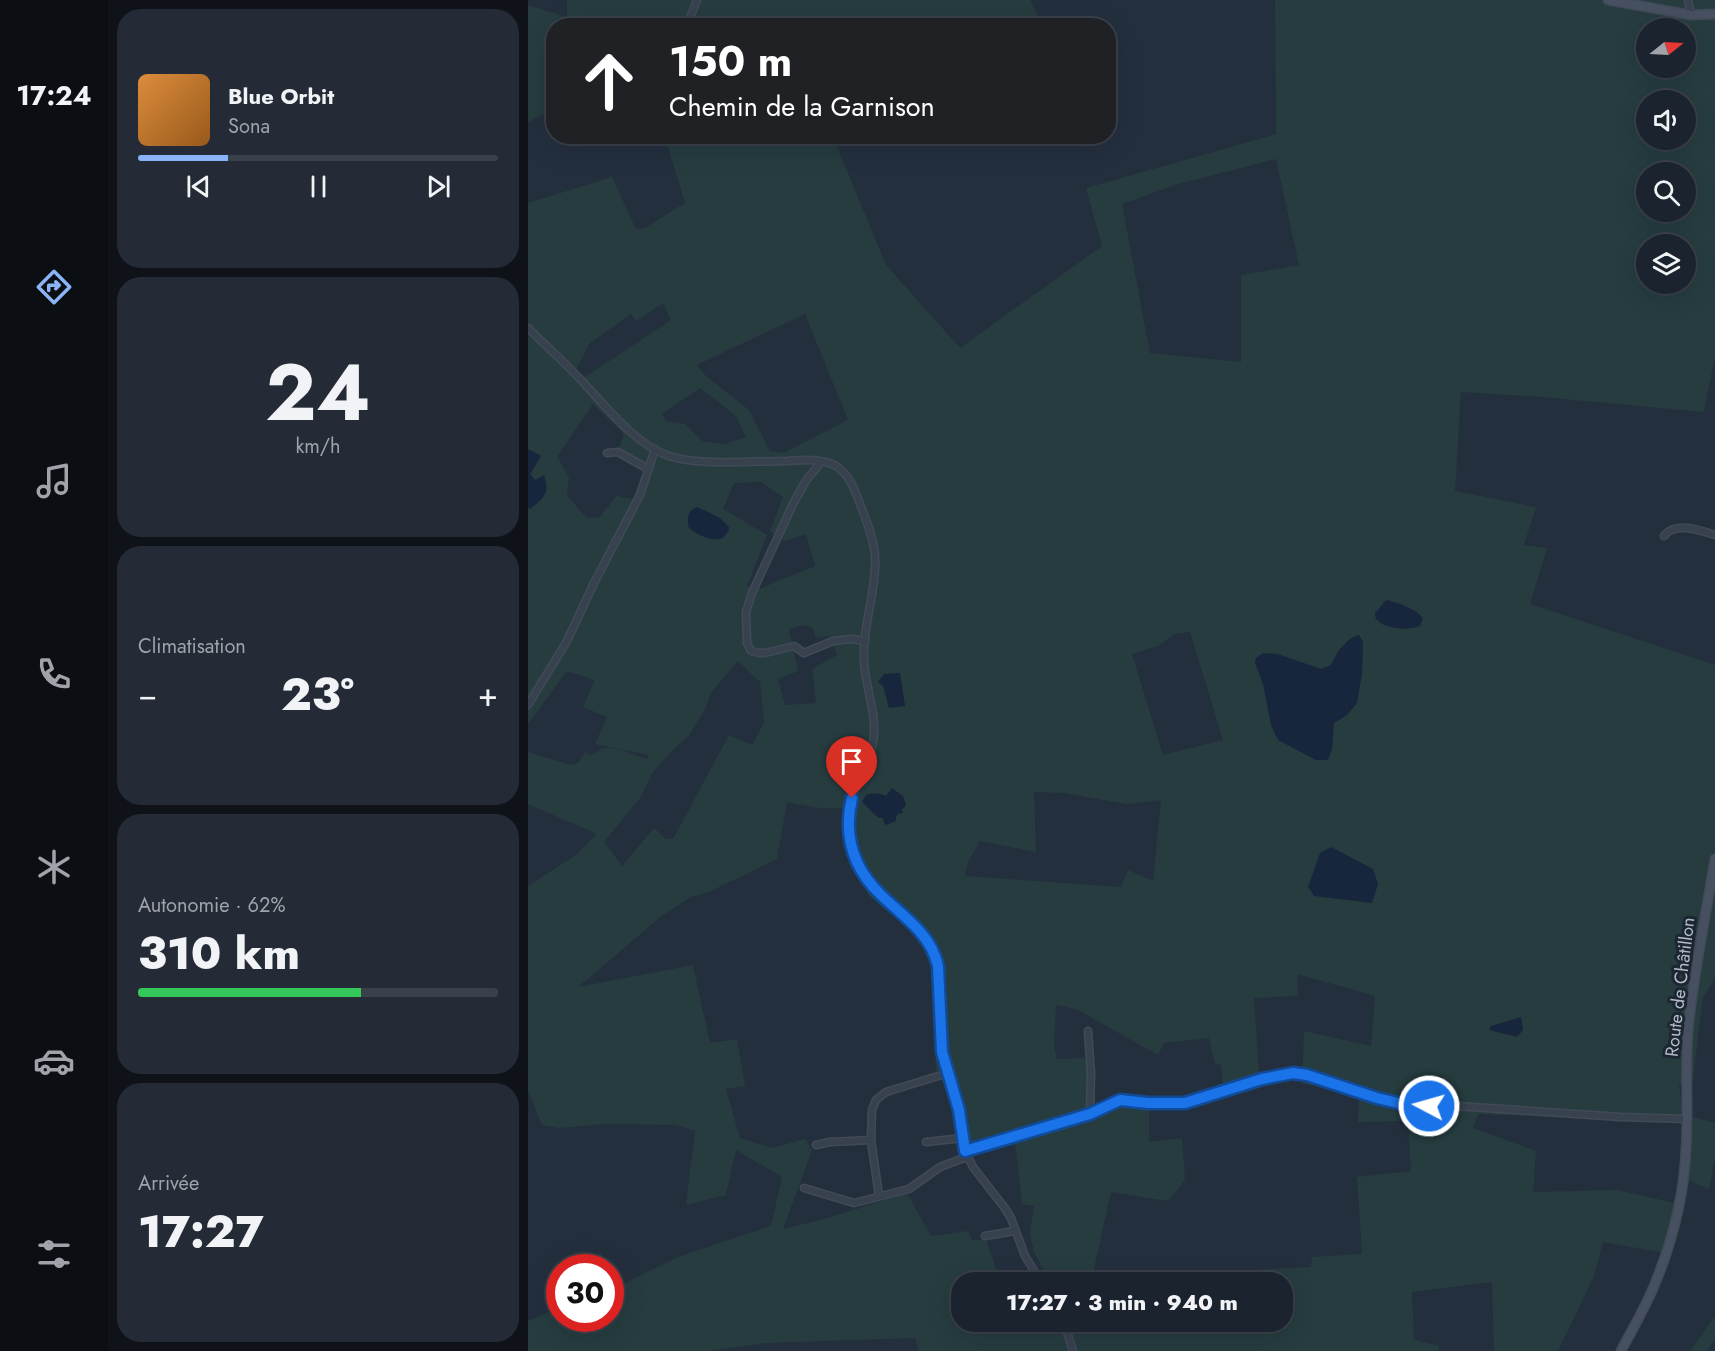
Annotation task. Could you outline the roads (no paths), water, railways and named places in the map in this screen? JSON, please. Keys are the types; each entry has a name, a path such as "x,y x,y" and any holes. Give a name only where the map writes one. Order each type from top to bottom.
{"main road":[{"path":"1608,0 1691,15 1715,14"},
{"name":"Route de Châtillon","path":"1621,1351 1654,1287 1669,1243 1684,1179 1689,1023 1695,972 1715,859"}],"street":[{"path":"690,18 696,0"},
{"path":"1688,0 1691,15"},
{"path":"528,328 617,419 655,449 669,456 689,460 724,462 798,460 830,462 847,476 855,491 873,547 875,573 863,658 874,731 868,759 848,815 850,843 859,867 871,884 918,929 936,956 942,1052 959,1110 965,1151 1004,1207 1025,1256 1035,1272"},
{"path":"528,705 567,641 640,495 655,449"},
{"path":"607,453 618,452 648,470"},
{"path":"821,462 801,489 752,593 745,620 747,643 755,653 794,646 804,653 833,641 852,639 864,641"},
{"path":"1664,536 1670,530 1681,528 1702,530 1715,535"},
{"path":"1088,1032 1091,1073 1090,1114"},
{"path":"879,1196 871,1140 872,1110 876,1100 882,1094 948,1073"},
{"path":"965,1151 1090,1114 1120,1100 1185,1103 1262,1079 1293,1073 1307,1075 1377,1098 1415,1107 1442,1105 1621,1118 1687,1119"},
{"path":"926,1142 963,1138"},
{"path":"816,1145 871,1140"},
{"path":"804,1188 854,1203 909,1189 940,1167 968,1158"},
{"path":"985,1236 1015,1231"},
{"path":"1067,1332 1073,1351"}],"water":[{"path":"528,449 541,456 530,474 535,480 544,475 546,487 542,498 530,509 528,507"},
{"path":"697,507 720,518 729,527 723,538 705,537 689,528 688,516"},
{"path":"1387,600 1406,607 1423,618 1420,626 1397,628 1376,619 1375,613"},
{"path":"1359,635 1363,642 1362,674 1357,703 1347,715 1334,723 1332,749 1328,760 1316,760 1278,740 1271,725 1263,684 1255,662 1256,658 1263,653 1277,654 1321,669 1331,665 1339,650 1350,639"},
{"path":"900,673 905,706 889,708 883,686 878,682 884,674"},
{"path":"892,788 903,796 906,805 902,810 903,813 896,817 896,821 885,825 883,818 879,818 862,802 866,795 886,796"},
{"path":"1331,847 1373,869 1378,884 1372,903 1314,896 1308,887 1320,853"},
{"path":"1521,1017 1523,1030 1517,1037 1489,1030 1491,1026"}]}
